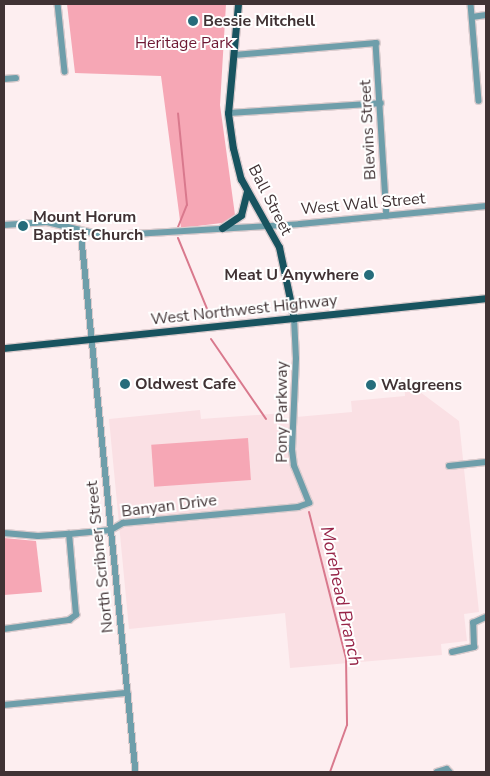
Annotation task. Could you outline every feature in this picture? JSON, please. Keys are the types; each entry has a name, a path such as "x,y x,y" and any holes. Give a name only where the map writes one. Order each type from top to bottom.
{"main road":[{"name":"Ball Street","path":"238,4 228,113 236,164 247,190 269,226 288,278 294,318"},
{"path":"222,228 242,215 247,190"},
{"name":"West Northwest Highway","path":"4,348 486,298"}],"street":[{"path":"58,4 65,72"},
{"path":"471,4 479,101"},
{"path":"472,17 486,15"},
{"name":"Blevins Street","path":"234,55 376,43 381,103 379,118 387,216"},
{"path":"4,79 16,78"},
{"path":"228,113 381,103"},
{"name":"West Wall Street","path":"4,225 47,222 81,230 118,235 269,226 486,206"},
{"name":"North Scribner Street","path":"81,230 136,772"},
{"name":"Pony Parkway","path":"294,318 296,359 292,450 294,466 309,503"},
{"path":"449,466 486,462"},
{"name":"Banyan Drive","path":"4,533 38,536 111,530 123,523 298,507 309,503"},
{"path":"4,629 69,620 76,616 69,534"},
{"path":"452,652 474,647 473,623 486,618"},
{"path":"4,705 127,693"},
{"path":"437,772 447,769 450,772"}],"shaded area":[{"path":"404,380 459,421 479,612 464,614 467,641 441,644 442,655 290,668 285,613 129,629 109,419 200,410 201,419 284,413 285,418 352,412 351,401 405,396"}],"green space":[{"name":"Heritage Park","path":"67,4 226,4 220,105 235,215 230,222 181,228 161,76 75,73"},
{"path":"248,438 251,480 154,487 151,445"},
{"path":"4,538 36,541 42,592 4,595"}],"waterway":[{"name":"Morehead Branch","path":"178,113 187,205 178,227"},
{"name":"Morehead Branch","path":"178,238 208,311"},
{"name":"Morehead Branch","path":"211,339 266,419"},
{"name":"Morehead Branch","path":"309,512 346,658 347,725 330,772"}],"place":[{"name":"Bessie Mitchell","path":"193,21"},
{"name":"Mount Horum Baptist Church","path":"23,226"},
{"name":"Meat U Anywhere","path":"369,275"},
{"name":"Oldwest Cafe","path":"125,384"},
{"name":"Walgreens","path":"371,385"}]}
